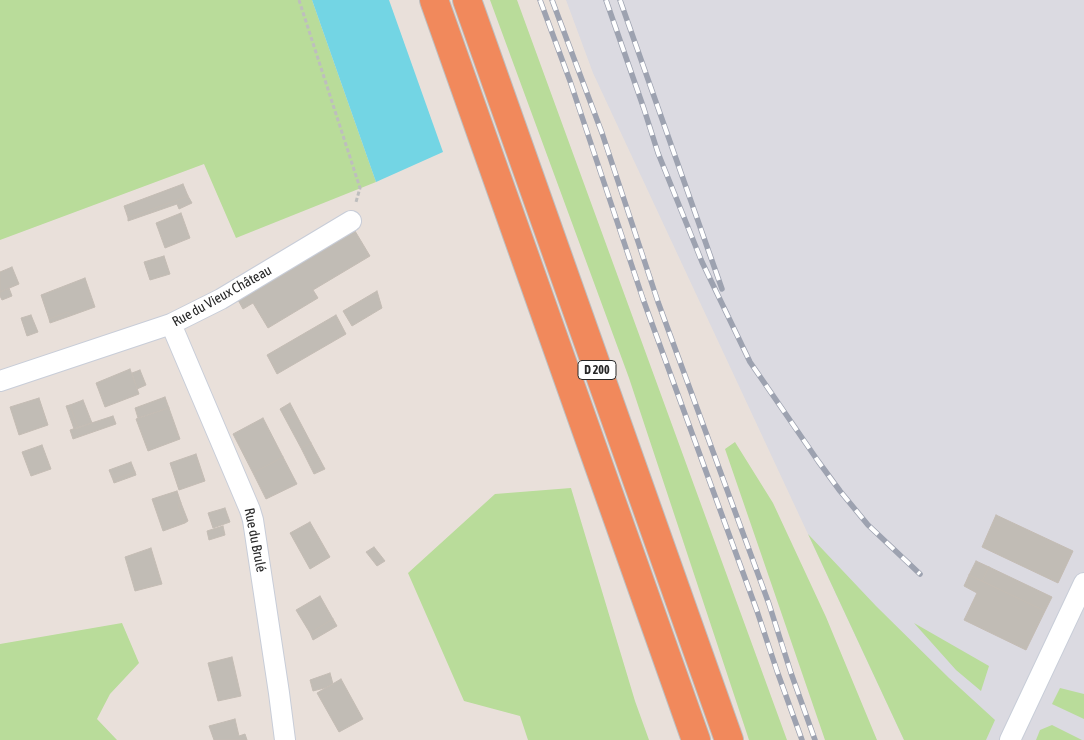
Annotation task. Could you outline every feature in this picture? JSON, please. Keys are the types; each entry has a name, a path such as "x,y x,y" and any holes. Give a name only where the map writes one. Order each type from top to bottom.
{"highway":[{"name":"D 200","path":"434,0 696,740"},
{"name":"D 200","path":"467,0 729,740"}],"street":[{"name":"Rue du Vieux Château","path":"0,381 171,324 221,299 351,221"},
{"name":"Rue du Brulé","path":"171,324 253,520 285,740"},
{"path":"1010,740 1084,583"}],"path":[{"path":"300,0 360,188 351,221"}],"shaded area":[{"path":"566,0 1084,0 1084,740 904,740 593,73"}],"green space":[{"path":"0,0 312,0 376,182 236,238 204,164 0,240"},
{"path":"490,0 517,0 787,740 749,740 629,378"},
{"path":"735,442 773,503 826,617 877,740 825,740 725,449"},
{"path":"571,488 635,701 649,740 528,740 520,716 464,701 408,573 495,494"},
{"path":"808,534 876,606 995,720 986,740 904,740"},
{"path":"122,623 139,663 110,694 97,719 117,740 0,740 0,644"},
{"path":"914,623 989,666 981,691 956,670"},
{"path":"1060,688 1084,694 1084,719 1052,704"},
{"path":"1052,725 1082,740 1036,740 1040,730"}],"water":[{"path":"312,0 389,0 443,152 376,182"}],"building":[{"path":"183,184 188,196 128,218 124,206"},
{"path":"188,196 192,203 179,209 177,204 128,221 128,218"},
{"path":"181,213 190,238 165,248 156,223"},
{"path":"355,231 370,256 313,290 318,298 268,328 253,303 243,309 238,300"},
{"path":"164,256 170,274 150,280 144,262"},
{"path":"12,267 19,284 0,292 0,272"},
{"path":"85,278 95,307 70,316 68,312 49,319 41,295"},
{"path":"9,288 12,296 2,300 0,292"},
{"path":"377,291 382,308 352,326 343,311"},
{"path":"68,312 70,316 50,323 49,319"},
{"path":"31,315 38,332 27,336 21,318"},
{"path":"336,315 346,334 277,374 267,355"},
{"path":"130,369 139,394 105,407 96,383"},
{"path":"140,370 146,385 137,389 132,373"},
{"path":"165,397 169,408 138,418 135,408"},
{"path":"39,398 48,425 19,435 10,407"},
{"path":"83,400 92,423 78,428 70,405"},
{"path":"290,403 311,443 301,448 280,409"},
{"path":"70,405 78,428 74,429 66,406"},
{"path":"169,408 180,439 148,451 136,419"},
{"path":"113,416 116,424 73,439 70,430"},
{"path":"263,418 283,457 253,473 233,434"},
{"path":"311,443 325,469 314,474 301,448"},
{"path":"42,445 51,469 31,476 22,452"},
{"path":"196,454 205,481 179,490 170,463"},
{"path":"283,457 297,484 266,499 253,473"},
{"path":"131,462 135,472 113,480 109,470"},
{"path":"135,472 136,475 114,483 113,480"},
{"path":"177,491 181,503 178,505 185,523 163,531 152,499"},
{"path":"181,503 188,521 185,523 178,505"},
{"path":"225,508 230,522 213,528 208,513"},
{"path":"996,515 1073,551 1058,583 982,547"},
{"path":"310,522 330,557 310,569 290,533"},
{"path":"223,526 225,535 209,540 207,531"},
{"path":"374,547 385,561 377,566 366,552"},
{"path":"151,548 162,584 135,591 125,557"},
{"path":"976,561 989,567 982,581 969,575"},
{"path":"989,567 1052,597 1045,611 982,581"},
{"path":"969,575 1045,611 1026,650 964,620 977,593 964,586"},
{"path":"320,596 333,619 310,633 296,610"},
{"path":"333,619 337,626 313,640 310,633"},
{"path":"232,657 241,696 218,701 208,663"},
{"path":"330,673 333,684 313,691 310,680"},
{"path":"341,679 363,719 339,732 317,693"},
{"path":"235,719 239,736 245,734 247,740 214,740 209,726"}],"railway":[{"path":"540,0 570,81 643,299 802,740"},
{"path":"552,0 602,133 658,302 769,604 815,740"},
{"path":"606,0 658,153 702,262 750,362 840,491 868,525 920,574"},
{"path":"620,0 722,289"}]}
